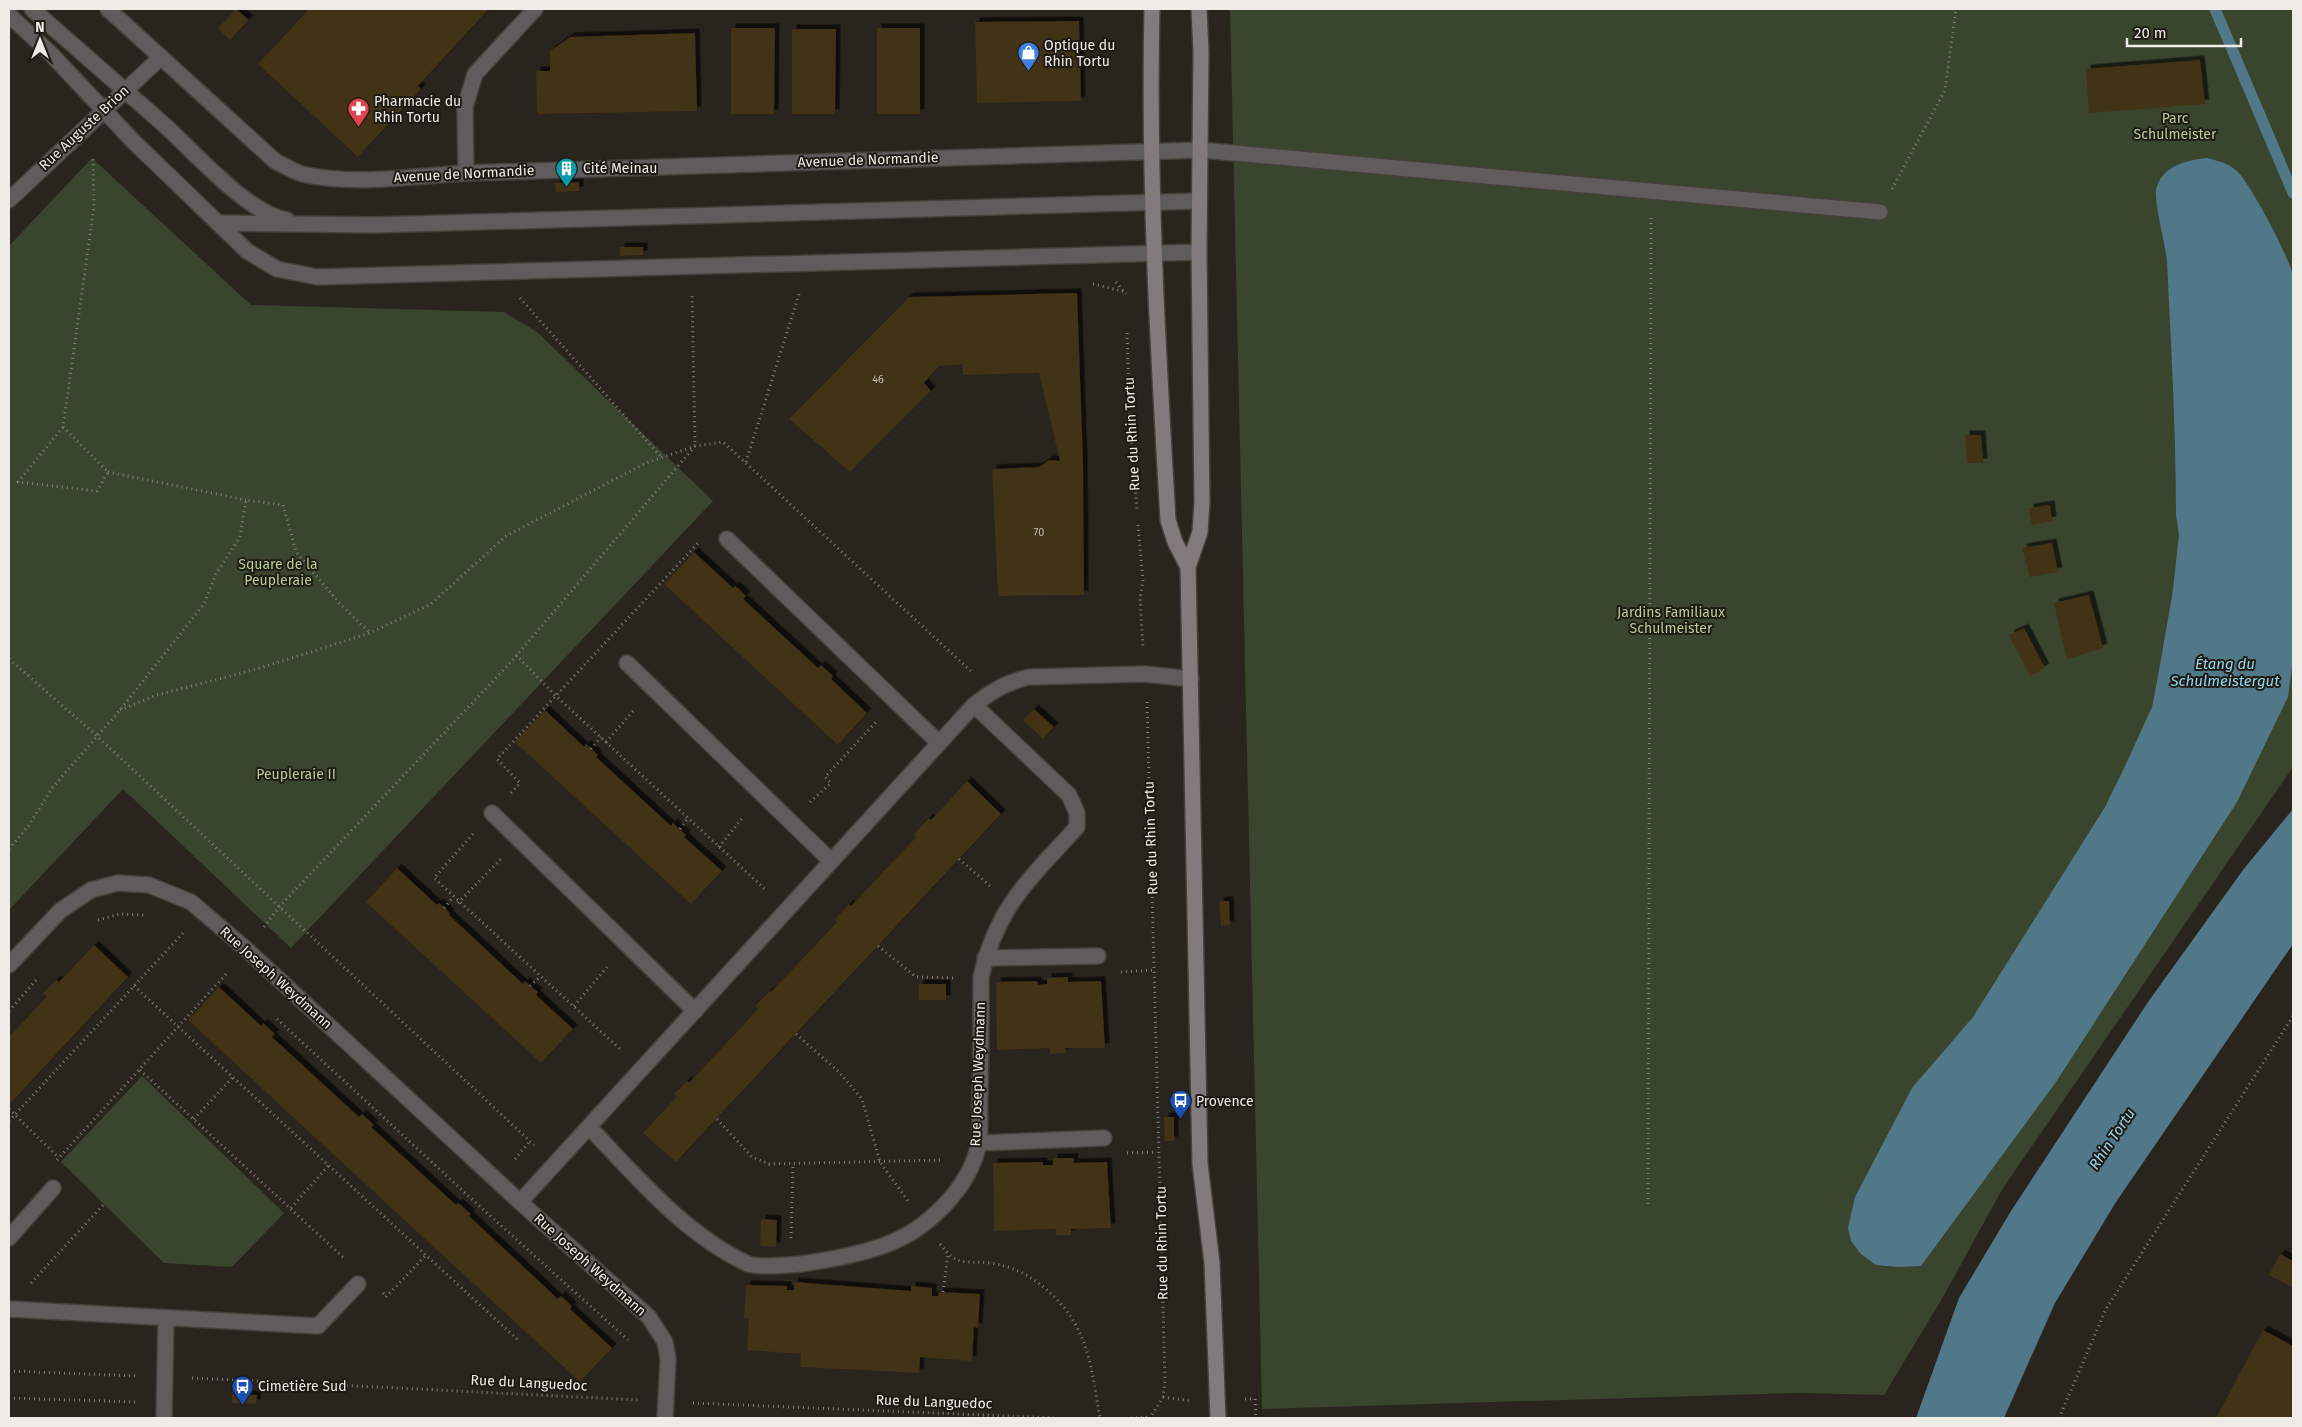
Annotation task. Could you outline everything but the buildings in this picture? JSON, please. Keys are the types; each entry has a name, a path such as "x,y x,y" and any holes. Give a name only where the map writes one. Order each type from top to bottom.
{"street":[{"path":"32,9 244,199 278,218 320,225"},
{"name":"Avenue de Normandie","path":"108,9 274,161 301,173 330,178 368,179 466,173 1201,150 1880,212"},
{"path":"466,173 465,107 475,74 535,9"},
{"path":"1152,9 1151,151 1158,361 1168,520 1175,542 1188,567"},
{"path":"1199,9 1202,503 1200,532 1188,567 1200,1164 1212,1263 1218,1418"},
{"path":"9,15 49,52 103,109 247,250 277,269 317,276 1199,252"},
{"name":"Rue Auguste Brion","path":"9,200 160,57"},
{"path":"219,223 320,225 1199,201"},
{"path":"727,539 939,744"},
{"path":"627,663 831,861"},
{"path":"520,1202 974,706 992,691 1012,681 1029,677 1145,674 1191,679"},
{"name":"Rue Joseph Weydmann","path":"589,1127 645,1186 693,1231 751,1265 791,1265 850,1256 887,1245 924,1224 955,1193 974,1158 979,1143 981,977 986,958 1004,911 1019,890 1077,827 1077,812 1069,795 974,706"},
{"path":"492,813 695,1011"},
{"name":"Rue Joseph Weydmann","path":"9,965 60,911 91,890 118,883 149,885 191,902 253,956 520,1202 649,1317 664,1342 668,1359 665,1418"},
{"path":"986,958 1098,956"},
{"path":"979,1143 1104,1138"},
{"path":"9,1238 53,1188"},
{"path":"9,1309 318,1326 358,1284"},
{"path":"164,1418 166,1318"}],"path":[{"path":"1880,212 1945,90 1956,9"},
{"path":"93,152 94,207 63,427 18,482 97,491 108,472"},
{"path":"1648,1204 1651,190"},
{"path":"263,927 280,906 516,655 695,446 692,284 689,267"},
{"path":"1113,279 1126,292 1127,301"},
{"path":"746,462 801,290"},
{"path":"518,295 662,458"},
{"name":"Rue du Rhin Tortu","path":"1127,330 1130,424 1137,512"},
{"path":"63,427 108,472 246,500 282,505 296,552 341,605 370,633"},
{"path":"120,710 157,695 257,669 370,633 431,604 506,536 646,463 695,446 723,442 992,691"},
{"path":"9,849 29,825 52,788 120,710 204,604 216,574 240,537 246,500"},
{"name":"Rue du Rhin Tortu","path":"1138,522 1143,581 1140,598 1145,674 1157,1024 1154,1045 1163,1269 1165,1381 1163,1397 1150,1418"},
{"path":"641,1069 574,1006 453,898 434,878 520,783 497,759 702,540 715,551 727,539"},
{"path":"516,655 556,696 788,910"},
{"path":"9,659 97,736 538,1149"},
{"path":"606,742 653,688"},
{"path":"790,821 831,783 825,777 896,701"},
{"path":"591,748 600,737"},
{"path":"719,847 762,794"},
{"path":"680,829 688,818"},
{"path":"458,902 518,840"},
{"path":"959,859 992,887"},
{"path":"444,908 453,898"},
{"path":"96,921 120,914 149,915"},
{"path":"178,928 190,940"},
{"path":"9,1121 183,933"},
{"path":"574,1006 626,944"},
{"path":"220,966 235,980"},
{"path":"9,1011 44,972"},
{"path":"52,1165 227,973"},
{"path":"530,986 541,976"},
{"path":"134,986 518,1340"},
{"path":"271,1014 476,1204 631,1342"},
{"path":"2059,1418 2106,1309 2293,1016"},
{"path":"140,1070 352,1265"},
{"path":"194,1119 233,1077"},
{"path":"9,1109 59,1158"},
{"path":"717,1119 752,1157 769,1164 974,1158"},
{"path":"515,1159 530,1141"},
{"path":"1117,1154 1157,1152"},
{"path":"791,1265 793,1164"},
{"path":"290,1208 329,1165"},
{"path":"28,1287 104,1204"},
{"path":"380,1290 386,1297 426,1255"},
{"path":"943,1292 948,1255"},
{"name":"Rue du Languedoc","path":"9,1370 165,1383 187,1378 665,1402 1055,1418"},
{"path":"9,1398 134,1404 165,1383"},
{"path":"1163,1397 1183,1402"},
{"path":"1255,1399 1256,1418"},
{"path":"1131,1418 1150,1418"}],"green space":[{"name":"Jardins Familiaux Schulmeister","path":"1230,9 2293,9 2293,767 2003,1188 1943,1297 1884,1395 1798,1393 1262,1409"},
{"name":"Square de la Peupleraie","path":"92,158 251,305 504,312 537,332 713,501 291,948 123,789 9,910 9,246"},
{"path":"142,1076 284,1213 232,1267 164,1263 61,1162"}],"water":[{"name":"Étang du Schulmeistergut","path":"2207,158 2231,166 2244,180 2277,238 2293,275 2293,660 2288,697 2237,802 2056,1082 1921,1266 1898,1267 1876,1265 1861,1254 1851,1241 1848,1228 1855,1197 1912,1088 1973,1017 2105,807 2152,707 2173,590 2179,535 2176,515 2167,261 2156,192 2161,179 2171,168 2184,162"},
{"name":"Rhin Tortu","path":"2293,809 2293,944 2116,1202 2055,1303 2004,1418 1916,1418 1959,1298 2011,1211 2148,1002 2243,870"}],"waterway":[{"path":"2215,9 2293,193"}],"place":[{"name":"Optique du Rhin Tortu","path":"1028,72"},
{"name":"Pharmacie du Rhin Tortu","path":"358,128"},
{"name":"Cité Meinau","path":"567,187"},
{"name":"Provence","path":"1180,1120"},
{"name":"Cimetière Sud","path":"242,1405"}],"park label":[{"name":"Parc Schulmeister","path":"2175,126"},
{"name":"Peupleraie II","path":"296,774"}]}
